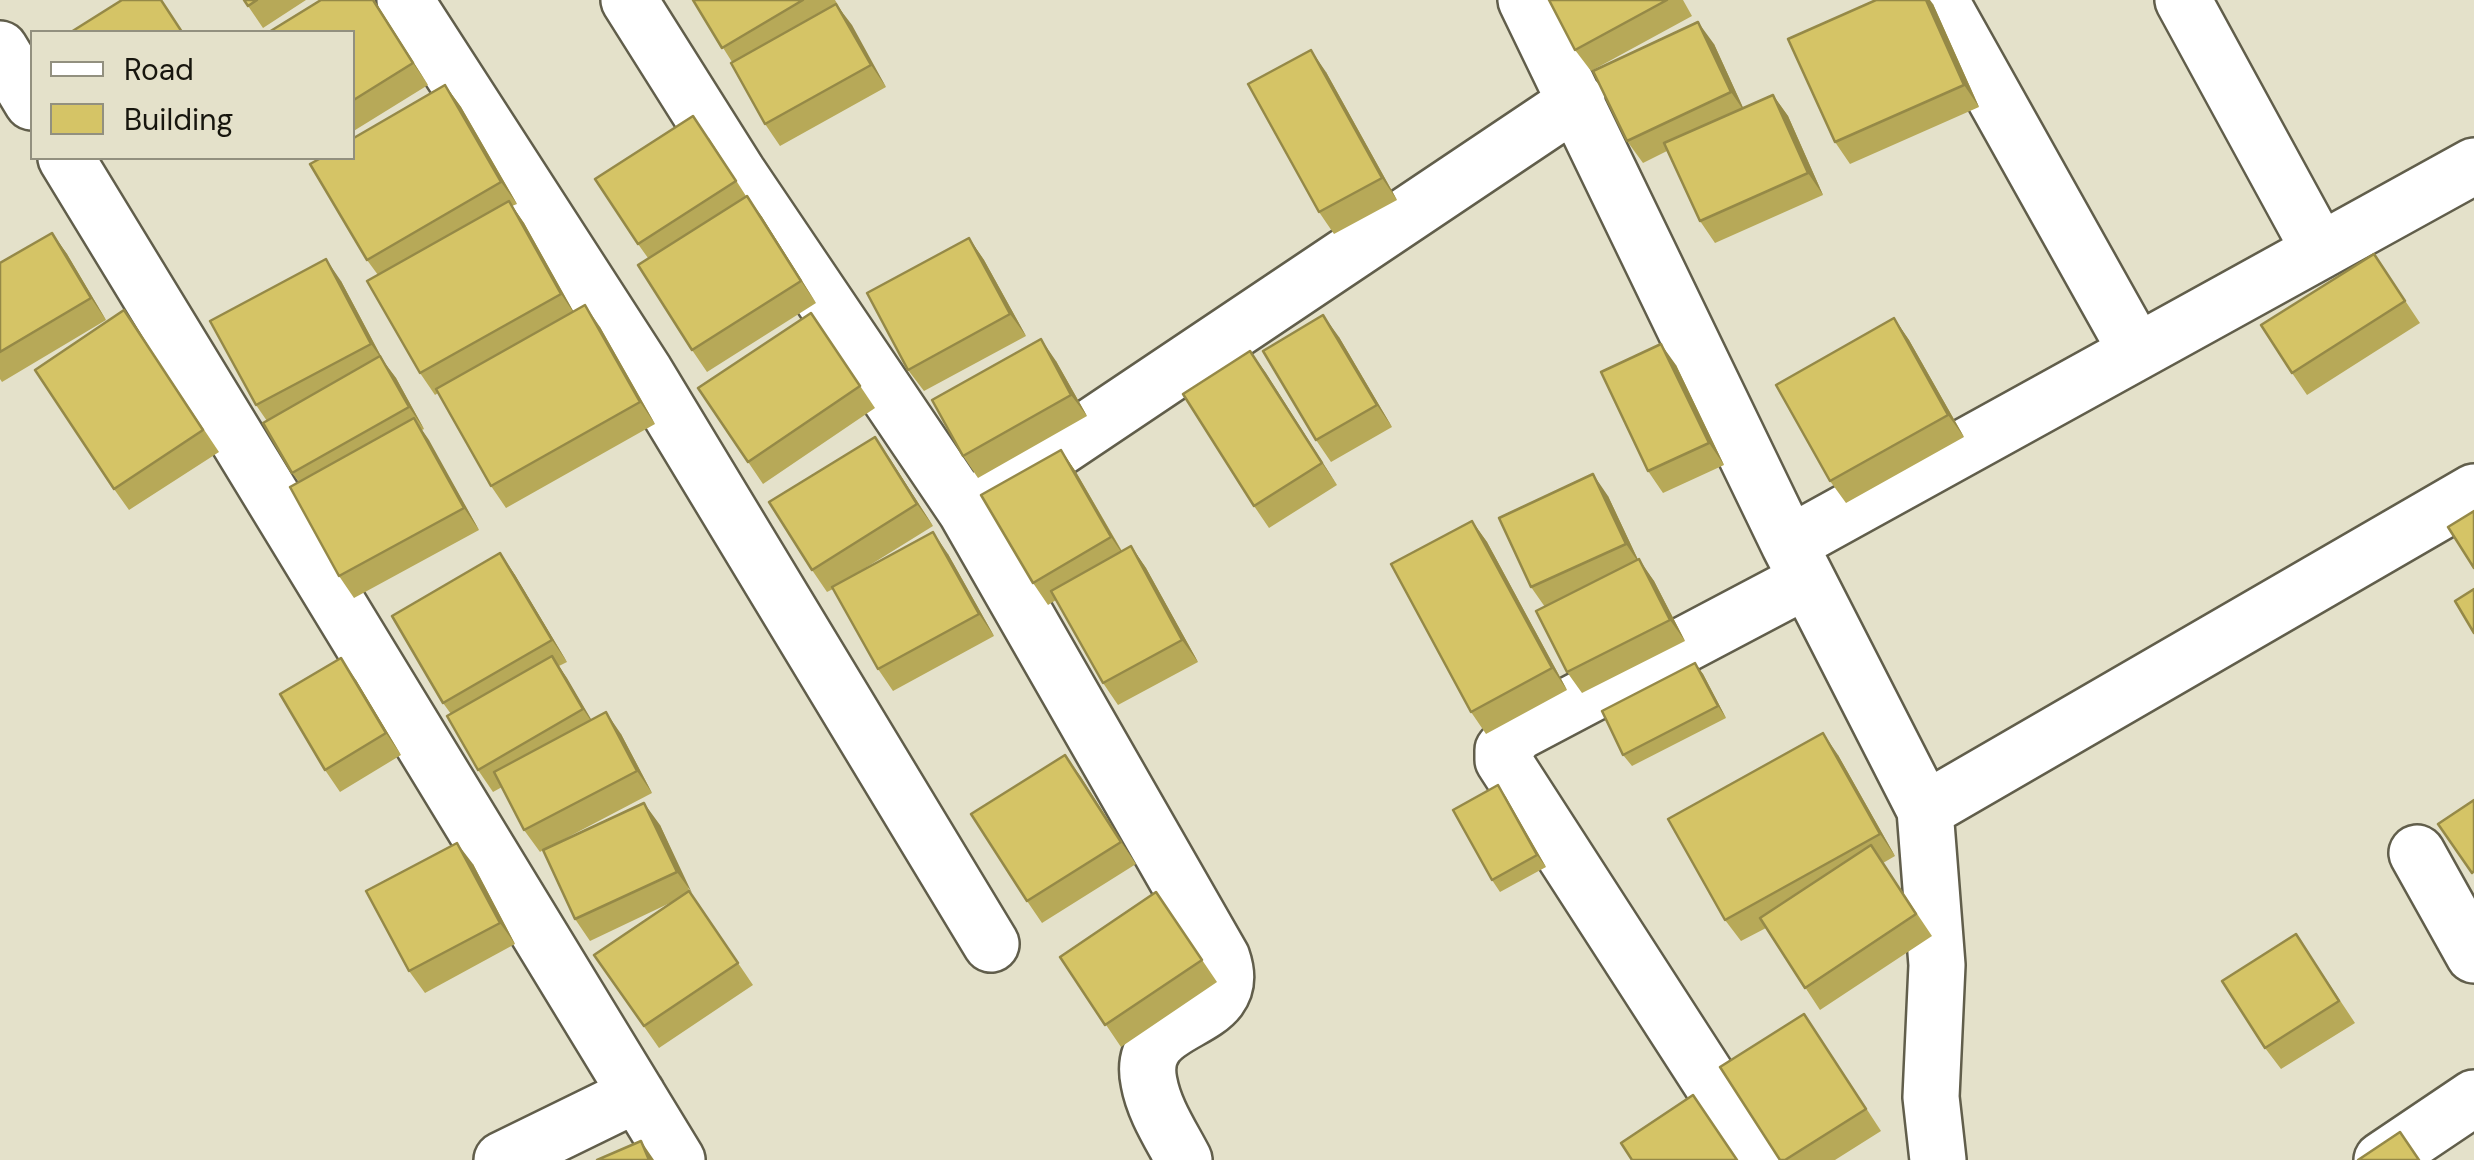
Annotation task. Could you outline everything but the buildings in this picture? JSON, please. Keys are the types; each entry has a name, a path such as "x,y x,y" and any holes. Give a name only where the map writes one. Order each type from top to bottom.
{"street":[{"path":"405,0 645,372 991,944"},
{"path":"629,0 738,174 966,510 1222,958 1228,976 1226,991 1217,1002 1162,1037 1149,1054 1148,1079 1156,1107 1184,1160"},
{"path":"1526,0 1798,562 1926,810 1937,964 1931,1097 1938,1160"},
{"path":"1940,0 2137,352"},
{"path":"2182,0 2320,251"},
{"path":"0,48 30,99"},
{"path":"966,510 1576,102"},
{"path":"67,160 677,1160"},
{"path":"1761,1160 1503,760 1503,750 1517,733 2137,352 2474,166"},
{"path":"1926,810 2474,492"},
{"path":"2417,853 2474,955"},
{"path":"502,1160 638,1094"},
{"path":"2382,1160 2440,1144 2474,1098"}]}
